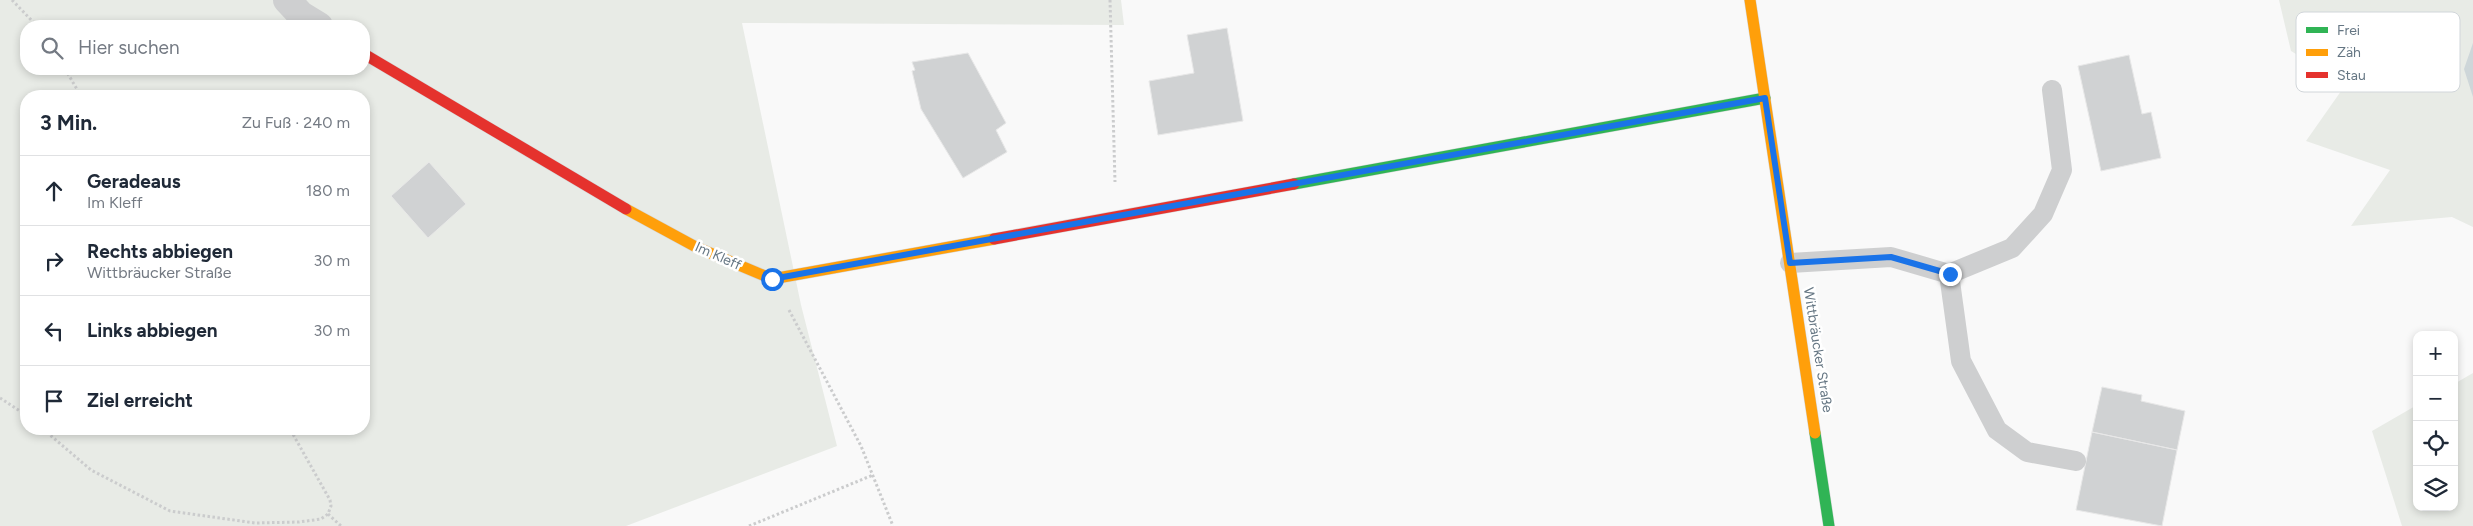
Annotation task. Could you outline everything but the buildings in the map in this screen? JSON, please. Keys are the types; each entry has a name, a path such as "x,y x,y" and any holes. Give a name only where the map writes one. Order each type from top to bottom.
{"street":[{"path":"287,0 301,15 309,20"},
{"name":"Wittbräucker Straße","path":"1750,0 1830,526"},
{"name":"Im Kleff","path":"370,58 618,204 696,247 772,279"},
{"path":"772,279 1765,98"}],"lane":[{"path":"1790,263 1891,257 1950,274 2012,248 2043,214 2062,170 2052,90"},
{"path":"1950,274 1961,362 1997,430 2028,452 2076,461"}],"path":[{"path":"12,0 31,20"},
{"path":"1110,0 1116,216"},
{"path":"69,75 78,90"},
{"path":"772,279 861,446 893,526"},
{"path":"0,398 20,411"},
{"path":"50,435 91,470 170,511 255,523 298,522 321,519 328,514 331,506 330,500 293,435"},
{"path":"749,526 873,475"},
{"path":"328,514 341,526"}],"shaded area":[{"path":"0,0 1121,0 1124,25 742,23 801,305 837,446 626,526 0,526"},
{"path":"2279,0 2473,0 2473,227 2452,217 2351,226 2390,170 2306,141 2340,92 2460,92 2460,12 2296,12 2296,54 2291,51"},
{"path":"2473,43 2473,97 2464,69"},
{"path":"2473,373 2473,526 2402,526 2372,431 2413,407 2413,511 2458,511 2458,382"}],"traffic: fast":[{"path":"1294,184 1765,98"},
{"path":"1815,433 1829,526"}],"traffic: slow":[{"path":"1750,0 1815,433"},
{"path":"626,209 696,247 772,279 994,239"}],"traffic: jam":[{"path":"370,58 626,209"},
{"path":"994,239 1294,184"}],"route":[{"path":"772,279 1765,98 1790,263 1891,257 1950,274"}]}
